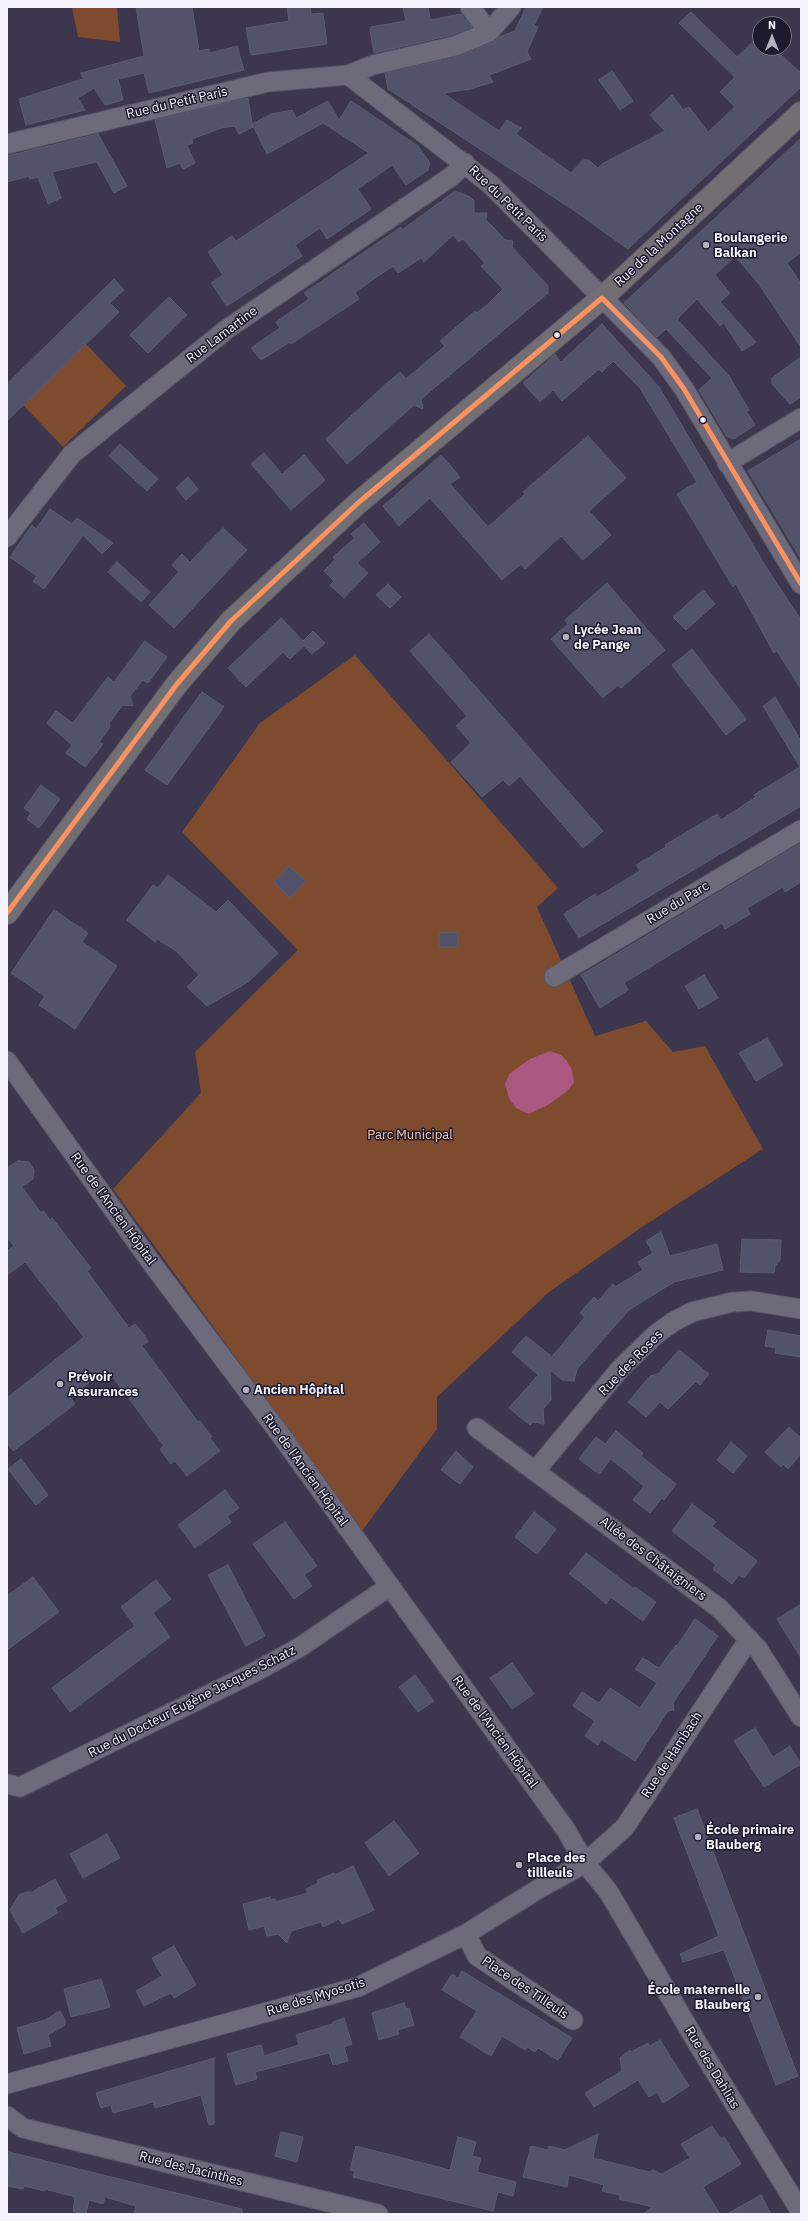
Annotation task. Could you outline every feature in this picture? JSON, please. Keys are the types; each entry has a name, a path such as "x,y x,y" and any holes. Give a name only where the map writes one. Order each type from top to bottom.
{"main road":[{"name":"Rue de la Montagne","path":"7,913 177,684 231,622 358,503 602,298 801,113"}],"street":[{"path":"470,7 489,32"},
{"name":"Rue du Petit Paris","path":"7,144 268,82 348,76 373,65 455,46 489,32 511,7"},
{"name":"Rue du Petit Paris","path":"348,76 465,163 490,184 661,357 684,389 727,463 801,584"},
{"name":"Rue Lamartine","path":"7,537 72,454 227,329 452,176 465,163"},
{"path":"727,463 801,418"},
{"name":"Rue du Parc","path":"554,977 801,830"},
{"name":"Rue de l'Ancien Hôpital","path":"7,1061 153,1265 280,1434 566,1830 585,1863"},
{"name":"Rue des Roses","path":"536,1470 620,1370 655,1335 673,1322 692,1312 733,1302 752,1301 801,1309"},
{"name":"Allée des Châtaigniers","path":"477,1428 536,1470 720,1609 758,1649 801,1717"},
{"name":"Rue du Docteur Eugène Jacques Schatz","path":"7,1784 20,1787 255,1672 300,1647 390,1586"},
{"name":"Rue de Hambach","path":"585,1863 625,1827 749,1639"},
{"name":"Rue des Myosotis","path":"7,2084 358,1987 466,1934 540,1888 585,1863"},
{"name":"Rue des Dahlias","path":"585,1863 608,1891 699,2046 801,2212"},
{"name":"Place des Tilleuls","path":"466,1934 477,1956 573,2020"},
{"name":"Rue des Jacinthes","path":"7,2116 23,2128 378,2214"}],"green space":[{"path":"72,7 117,7 120,42 78,37"},
{"path":"86,344 126,386 63,447 23,405"},
{"name":"Parc Municipal","path":"355,655 558,888 537,907 595,1036 646,1021 673,1052 705,1046 763,1149 642,1227 549,1292 437,1397 437,1429 362,1531 113,1189 201,1093 195,1052 298,950 182,832 260,723"}],"shaded area":[{"path":"550,1051 561,1055 567,1061 572,1070 574,1083 566,1092 548,1105 529,1114 516,1108 509,1098 505,1084 509,1074 530,1059"}],"building":[{"path":"136,7 192,7 199,51 209,49 210,53 237,46 244,70 149,93 144,73 118,79 123,100 105,105 94,88 78,98 85,110 26,125 19,99 83,79 81,73 144,56"},
{"path":"287,7 310,7 311,14 323,13 327,44 251,55 246,28 289,21"},
{"path":"403,7 428,7 430,20 461,14 472,27 452,35 374,53 370,31 371,27 406,21"},
{"path":"526,7 543,7 534,25 538,27 527,52 531,59 489,75 493,82 470,89 443,93 499,131 507,120 521,128 516,134 571,173 583,160 588,160 598,168 602,164 665,131 650,115 672,95 683,110 689,107 708,132 735,107 720,92 735,77 679,23 691,12 737,57 752,43 752,56 782,56 801,73 801,87 628,249 572,209 388,89 385,73 457,57 515,31"},
{"path":"612,71 633,101 620,110 599,80"},
{"path":"248,98 253,127 239,134 235,126 221,128 192,139 193,143 187,145 195,163 183,169 180,163 167,168 155,120"},
{"path":"328,101 339,120 351,101 418,146 430,163 428,170 406,185 392,165 358,189 371,209 327,239 320,228 295,245 302,256 227,306 211,283 223,275 208,252 232,236 236,241 369,153 323,123 267,154 252,124 271,114 292,110 296,118"},
{"path":"98,134 127,186 114,193 97,162 52,172 61,198 48,204 38,177 30,179 29,176 7,182 7,156"},
{"path":"801,138 801,252 787,263 801,284 801,347 759,284 735,256 715,275 730,293 720,302 756,342 742,351 724,323 720,326 697,299 677,319 729,376 749,410 746,411 755,425 734,439 727,437 699,390 712,378 666,329 657,337 624,303"},
{"path":"455,191 470,197 474,201 474,213 487,213 486,220 505,240 513,241 512,247 548,286 548,293 421,399 423,409 414,405 347,464 326,439 400,372 406,379 445,346 440,341 475,311 477,313 503,289 481,266 485,263 463,239 459,242 453,235 424,262 421,258 398,273 393,266 355,292 359,299 291,344 290,342 261,360 251,348 280,328 276,322 309,299 304,293 401,227 402,230"},
{"path":"114,279 124,290 110,303 119,312 7,421 7,384"},
{"path":"169,297 187,315 148,353 130,335"},
{"path":"602,324 659,387 766,567 801,620 801,689 777,651 774,653 736,584 733,587 677,494 697,482 640,388 613,361 602,372 599,369 562,401 553,390 540,402 523,383 555,354 561,362"},
{"path":"801,357 801,397 790,404 772,384 772,378"},
{"path":"588,436 626,478 589,511 611,535 583,560 561,536 525,569 521,564 502,580 430,498 399,526 383,506 441,455 460,477 450,484 488,527 525,494 523,492"},
{"path":"801,439 801,559 748,471"},
{"path":"120,444 158,479 147,491 109,456"},
{"path":"264,453 282,474 304,455 325,480 291,510 251,464"},
{"path":"188,477 198,489 186,500 176,488"},
{"path":"50,509 72,524 77,518 113,543 102,554 83,535 44,589 33,581 37,576 10,557 32,525 36,529"},
{"path":"364,523 380,542 357,563 368,573 344,598 330,585 334,581 324,571 334,561 335,559 333,557 355,538 351,534"},
{"path":"223,528 247,550 174,628 149,605 179,572 172,565 182,554 190,562"},
{"path":"117,562 150,592 141,602 108,572"},
{"path":"607,583 665,650 621,688 618,685 603,698 551,639 568,624 565,620"},
{"path":"388,584 401,597 390,608 376,595"},
{"path":"703,590 715,604 686,630 673,617"},
{"path":"281,618 303,641 313,631 325,643 312,654 304,646 290,659 283,652 246,687 228,668"},
{"path":"429,634 603,831 583,848 520,776 509,786 503,780 482,797 451,762 471,743 456,726 467,716 410,651"},
{"path":"145,641 167,657 148,683 143,680 130,696 133,706 123,705 109,723 110,727 99,742 103,744 85,767 66,753 72,745 47,723 56,711 73,723 108,677 114,682"},
{"path":"692,649 746,719 726,735 672,665"},
{"path":"202,692 224,707 167,785 145,770"},
{"path":"775,697 801,741 801,806 579,938 564,914 595,894 597,897 640,871 636,865 666,847 665,845 717,814 721,820 756,797 754,795 800,767 763,706"},
{"path":"41,785 60,799 39,828 27,819 31,813 24,808"},
{"path":"801,843 801,882 785,892 783,887 747,908 750,914 725,929 722,923 624,983 628,990 600,1008 581,975"},
{"path":"289,866 306,881 290,898 274,882"},
{"path":"168,875 216,912 228,900 278,953 248,982 207,1006 187,987 199,975 176,951 157,939 155,942 127,920 153,885 158,888"},
{"path":"54,910 88,933 82,942 117,966 75,1029 39,1005 45,996 11,973"},
{"path":"458,932 458,947 439,947 439,933"},
{"path":"704,975 718,998 699,1009 685,986"},
{"path":"767,1038 783,1065 756,1081 739,1053"},
{"path":"18,1161 29,1162 34,1170 33,1179 22,1187 41,1213 43,1211 50,1220 52,1218 91,1268 87,1271 129,1328 135,1324 141,1331 148,1341 142,1346 198,1422 200,1421 212,1437 210,1438 220,1451 187,1476 175,1461 171,1464 165,1456 160,1449 164,1446 107,1369 70,1397 75,1404 13,1451 7,1442 7,1398 84,1337 25,1262 7,1275 7,1251 14,1246 7,1238 7,1168"},
{"path":"661,1232 670,1256 717,1244 723,1270 674,1282 629,1310 577,1369 574,1381 562,1380 550,1370 551,1400 543,1409 544,1424 533,1422 530,1425 509,1408 538,1375 512,1352 526,1336 550,1355 550,1359 585,1317 580,1313 594,1297 598,1301 613,1284 615,1287 643,1270 638,1262 653,1253 646,1241"},
{"path":"742,1239 781,1240 780,1260 775,1266 774,1273 740,1272"},
{"path":"768,1330 801,1336 801,1357 775,1353 776,1348 765,1346"},
{"path":"679,1350 709,1374 700,1385 696,1381 668,1409 660,1402 646,1417 628,1402 650,1376 658,1374"},
{"path":"789,1427 801,1438 801,1454 788,1469 783,1464 781,1467 765,1452"},
{"path":"616,1431 643,1453 641,1456 676,1484 664,1500 662,1498 650,1513 633,1500 644,1486 611,1459 599,1474 579,1459 596,1437 605,1444"},
{"path":"731,1442 747,1456 733,1473 717,1460"},
{"path":"456,1451 473,1467 460,1484 441,1470"},
{"path":"21,1459 48,1495 36,1505 8,1469"},
{"path":"225,1490 239,1508 227,1516 231,1522 195,1548 178,1525"},
{"path":"692,1504 716,1522 712,1526 757,1561 744,1578 739,1575 732,1584 713,1569 716,1565 672,1531"},
{"path":"534,1512 556,1529 537,1554 515,1537"},
{"path":"285,1522 317,1566 304,1575 312,1586 294,1599 253,1544"},
{"path":"586,1553 634,1589 635,1587 656,1602 643,1621 611,1597 606,1604 569,1574"},
{"path":"228,1565 265,1636 246,1646 208,1575"},
{"path":"33,1577 59,1612 7,1650 7,1596"},
{"path":"156,1580 171,1599 153,1613 170,1637 70,1712 52,1688 135,1626 121,1607"},
{"path":"801,1604 801,1658 777,1619"},
{"path":"695,1619 718,1636 673,1703 674,1710 668,1711 635,1761 601,1739 598,1745 585,1736 595,1721 573,1706 582,1692 599,1703 610,1688 640,1708 657,1683 635,1669 643,1658 659,1668 676,1645 677,1646"},
{"path":"512,1663 534,1694 512,1709 490,1678"},
{"path":"415,1675 434,1701 418,1712 399,1687"},
{"path":"755,1728 773,1757 790,1746 801,1764 764,1787 734,1741"},
{"path":"697,1809 798,2076 776,2085 724,1950 683,1962 680,1954 719,1936 674,1818"},
{"path":"394,1821 419,1853 389,1876 365,1843"},
{"path":"107,1834 120,1858 83,1878 70,1854"},
{"path":"353,1866 374,1910 342,1924 339,1919 323,1927 321,1922 291,1931 287,1943 278,1934 267,1936 264,1926 249,1930 243,1904 270,1897 271,1900 275,1899 276,1902 308,1893 306,1889 318,1883 317,1880 334,1873 335,1875"},
{"path":"55,1879 67,1901 55,1908 58,1913 23,1933 10,1910 19,1895 26,1892 32,1892"},
{"path":"174,1946 196,1985 174,1998 171,1993 144,2006 136,1991 162,1976 152,1958"},
{"path":"462,1971 572,2038 558,2060 538,2048 535,2052 527,2047 525,2050 502,2036 491,2056 460,2037 477,2011 442,1990 452,1974 458,1978"},
{"path":"101,1979 110,2007 71,2017 64,1989"},
{"path":"404,2003 406,2009 409,2008 414,2025 398,2030 399,2034 379,2040 372,2013"},
{"path":"60,2011 65,2020 65,2025 48,2035 51,2046 24,2054 17,2028 45,2020"},
{"path":"344,2018 352,2044 344,2047 348,2061 333,2065 329,2053 255,2072 257,2079 236,2085 227,2054 261,2045 264,2056 299,2045 296,2035 332,2024 333,2022"},
{"path":"660,2040 689,2086 663,2103 657,2092 649,2097 638,2080 594,2107 585,2093 622,2071 620,2058 630,2050 631,2052 648,2043 650,2046"},
{"path":"214,2058 214,2124 209,2125 201,2095 155,2108 153,2102 113,2113 111,2105 101,2108 96,2093"},
{"path":"712,2126 721,2139 724,2137 741,2164 703,2187 720,2214 643,2214 653,2207 619,2199 620,2195 602,2191 604,2185 569,2175 567,2187 523,2177 531,2146 548,2150 549,2146 565,2150 598,2134 593,2158 649,2172 653,2170 662,2174 690,2158 681,2144"},
{"path":"281,2132 303,2137 297,2162 275,2156"},
{"path":"458,2137 476,2142 472,2156 481,2158 477,2172 516,2182 513,2196 498,2192 493,2211 353,2177 355,2171 350,2170 356,2146 450,2170"},
{"path":"9,2152 242,2209 242,2214 134,2214 136,2206 105,2197 103,2204 89,2200 86,2214 82,2214 73,2211 75,2197 45,2189 45,2191 24,2186 23,2189 7,2186"},
{"path":"761,2195 771,2214 727,2214"}],"transit line":[{"path":"7,913 177,684 231,621 358,503 602,298 661,357 684,389 801,584"}],"place":[{"name":"Boulangerie Balkan","path":"706,245"},
{"name":"Lycée Jean de Pange","path":"566,637"},
{"name":"Prévoir Assurances","path":"60,1384"},
{"name":"Ancien Hôpital","path":"246,1390"},
{"name":"École primaire Blauberg","path":"698,1837"},
{"name":"Place des tillleuls","path":"519,1865"},
{"name":"École maternelle Blauberg","path":"758,1997"}]}
